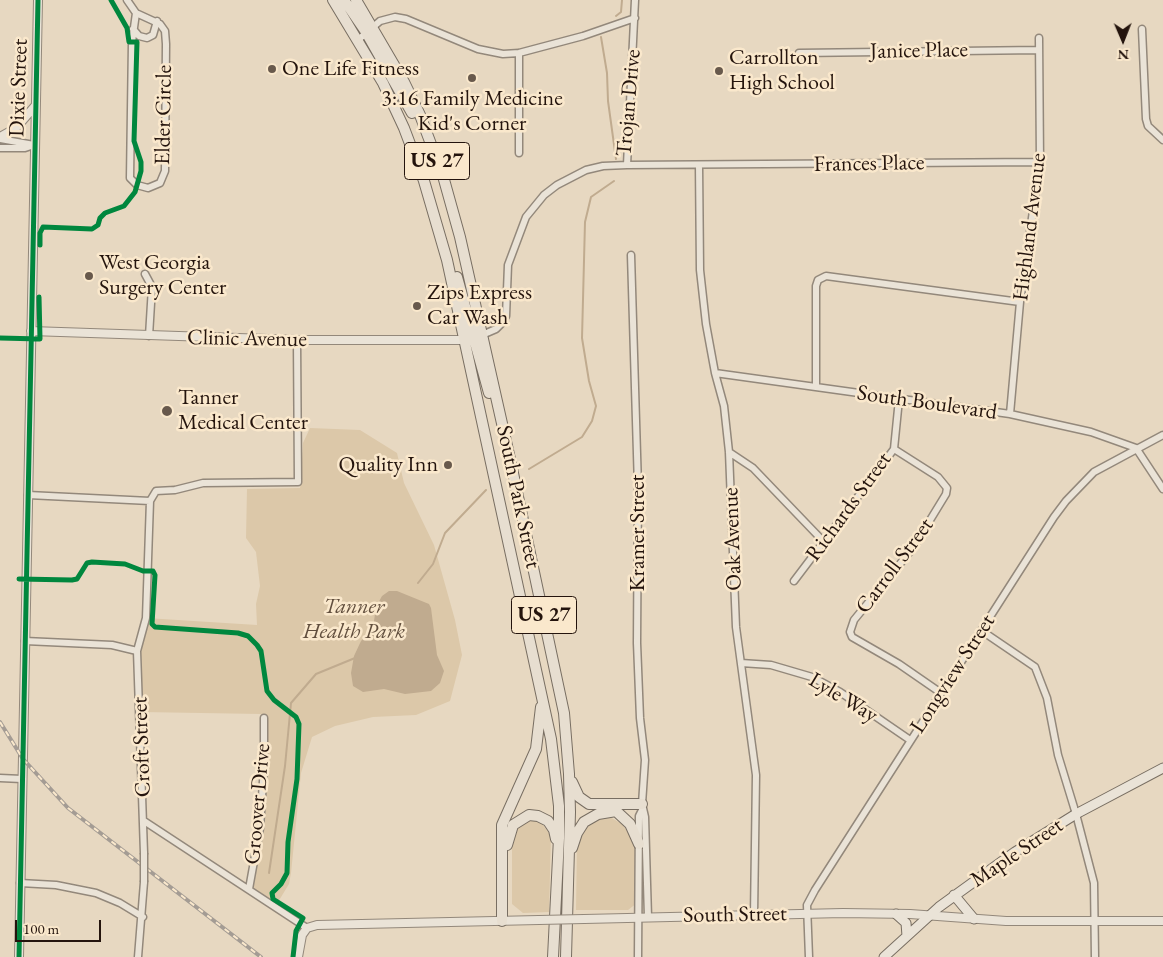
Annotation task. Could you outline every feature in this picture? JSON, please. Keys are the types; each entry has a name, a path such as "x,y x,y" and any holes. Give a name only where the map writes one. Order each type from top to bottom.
{"main road":[{"name":"US 27","path":"333,0 383,83 404,128 424,181 447,262 473,338"},
{"path":"344,0 370,29"},
{"name":"US 27","path":"356,0 370,29 404,82 426,131 454,211 473,338"},
{"name":"South Park Street","path":"473,338 499,412 564,713 569,774 566,957"},
{"name":"South Park Street","path":"473,338 511,555 542,689 556,771 559,854 553,957"},
{"path":"511,555 530,550"},
{"path":"505,921 502,825 536,749 542,689"},
{"name":"Maple Street","path":"884,957 954,895 1023,846 1076,814 1163,768"},
{"path":"569,774 576,793 589,804 642,807"},
{"path":"569,861 577,833 584,822 598,814 642,807"},
{"path":"616,811 630,824 639,844"},
{"path":"505,921 507,842 513,825 529,816 543,818 554,830 559,854"},
{"path":"954,895 974,919"},
{"path":"896,914 906,923 907,936"}],"street":[{"name":"Dixie Street","path":"19,957 38,0"},
{"path":"127,0 136,13 157,21 155,31 147,38 139,36 133,29"},
{"name":"Trojan Drive","path":"473,338 496,329 506,316 508,265 520,228 533,208 550,190 572,176 603,166 627,165 635,0"},
{"name":"Elder Circle","path":"136,13 133,29 130,178 137,185 148,188 160,183 165,171 166,44 163,26 157,21"},
{"path":"358,40 388,17 400,18 478,49 503,54 519,53 583,36 635,18"},
{"path":"1142,29 1146,119 1148,126 1163,140"},
{"name":"Highland Avenue","path":"1010,414 1020,302 1040,162 1039,38"},
{"name":"Janice Place","path":"799,53 1039,50"},
{"path":"519,53 519,153"},
{"path":"0,138 16,128 35,106"},
{"path":"0,138 34,145"},
{"path":"0,148 25,148 34,145"},
{"name":"Frances Place","path":"627,165 1040,162"},
{"name":"Oak Avenue","path":"699,165 700,270 714,373 724,406 729,452 736,627 756,775 754,914"},
{"name":"Kramer Street","path":"631,255 638,488 638,652 640,718 645,760 642,807 639,816 638,957"},
{"path":"145,274 152,287 149,336"},
{"path":"816,387 815,305 818,280 826,276 1020,302"},
{"name":"Clinic Avenue","path":"31,331 297,340 473,338"},
{"path":"28,495 150,501 156,491 175,490 203,483 298,482 297,340"},
{"name":"South Boulevard","path":"714,373 1010,414 1091,432 1136,448"},
{"name":"Richards Street","path":"794,581 894,449 899,399"},
{"name":"Longview Street","path":"809,957 807,905 815,890 910,740 1066,501 1094,472 1163,435"},
{"path":"1136,448 1163,489"},
{"name":"Carroll Street","path":"894,449 938,477 947,488 946,494 913,548 854,620 850,632 852,637 899,664 942,693"},
{"path":"729,452 753,468 824,542"},
{"name":"Croft Street","path":"138,957 144,882 144,821 137,651 146,618 150,501"},
{"path":"982,631 1034,667 1047,698 1058,755 1094,883 1095,957"},
{"path":"25,641 112,644 137,651"},
{"name":"Lyle Way","path":"741,663 771,665 812,677 840,692 910,740"},
{"name":"Groover Drive","path":"249,889 260,828 264,766 264,718"},
{"path":"0,778 22,779"},
{"name":"Kramer Street","path":"642,807 645,817 648,917"},
{"path":"144,821 307,928 300,940 298,957"},
{"path":"20,883 56,885 96,893 120,903 142,917"},
{"name":"South Street","path":"307,928 317,925 754,914 896,914 974,919 1163,921"}],"green space":[{"name":"Tanner Health Park","path":"310,428 360,430 397,453 404,483 434,545 455,620 462,655 450,701 416,715 373,717 335,726 312,737 301,773 289,884 278,902 249,889 266,784 261,714 141,712 137,651 146,618 257,625 256,604 260,586 256,552 246,538 247,489 300,488 303,443"},
{"path":"610,817 622,824 635,841 637,903 628,910 576,910 577,842 581,831 591,820"},
{"path":"527,821 540,821 551,836 549,912 523,913 512,904 512,838 519,824"}],"shaded area":[{"path":"389,591 397,591 429,604 431,608 437,655 444,671 440,683 431,691 405,694 384,689 363,692 353,686 351,673 354,656 361,641 373,628 376,607 382,596"}],"waterway":[{"path":"616,16 621,12 622,0"},
{"path":"601,37 607,73 608,101 616,159"},
{"path":"529,469 582,437 592,421 596,406 589,381 582,338 585,222 591,197 614,181"},
{"path":"418,583 433,564 445,533 486,490"},
{"path":"269,873 285,766 291,703 316,674 355,658"}],"railway":[{"path":"0,722 23,759 68,808 261,957"}],"cycle path":[{"path":"19,957 38,0"},
{"path":"40,245 40,233 43,227 92,229 98,225 100,218 105,213 124,206 135,192 141,171 141,162 134,141 137,42 129,42 127,28 111,0"},
{"path":"0,338 40,339 39,297"},
{"path":"19,579 77,579 87,563 92,562 125,564 143,571 153,571 155,575 152,624 155,627 238,633 248,636 257,645 261,651 267,691 274,700 296,717 299,724 297,779 288,842 287,873 281,884 272,893 273,899 303,918 296,931 293,957"}],"place":[{"name":"One Life Fitness","path":"272,69"},
{"name":"Carrollton High School","path":"719,71"},
{"name":"3:16 Family Medicine Kid's Corner","path":"472,78"},
{"name":"West Georgia Surgery Center","path":"89,276"},
{"name":"Zips Express Car Wash","path":"417,306"},
{"name":"Tanner Medical Center","path":"167,411"},
{"name":"Quality Inn","path":"448,465"}]}
